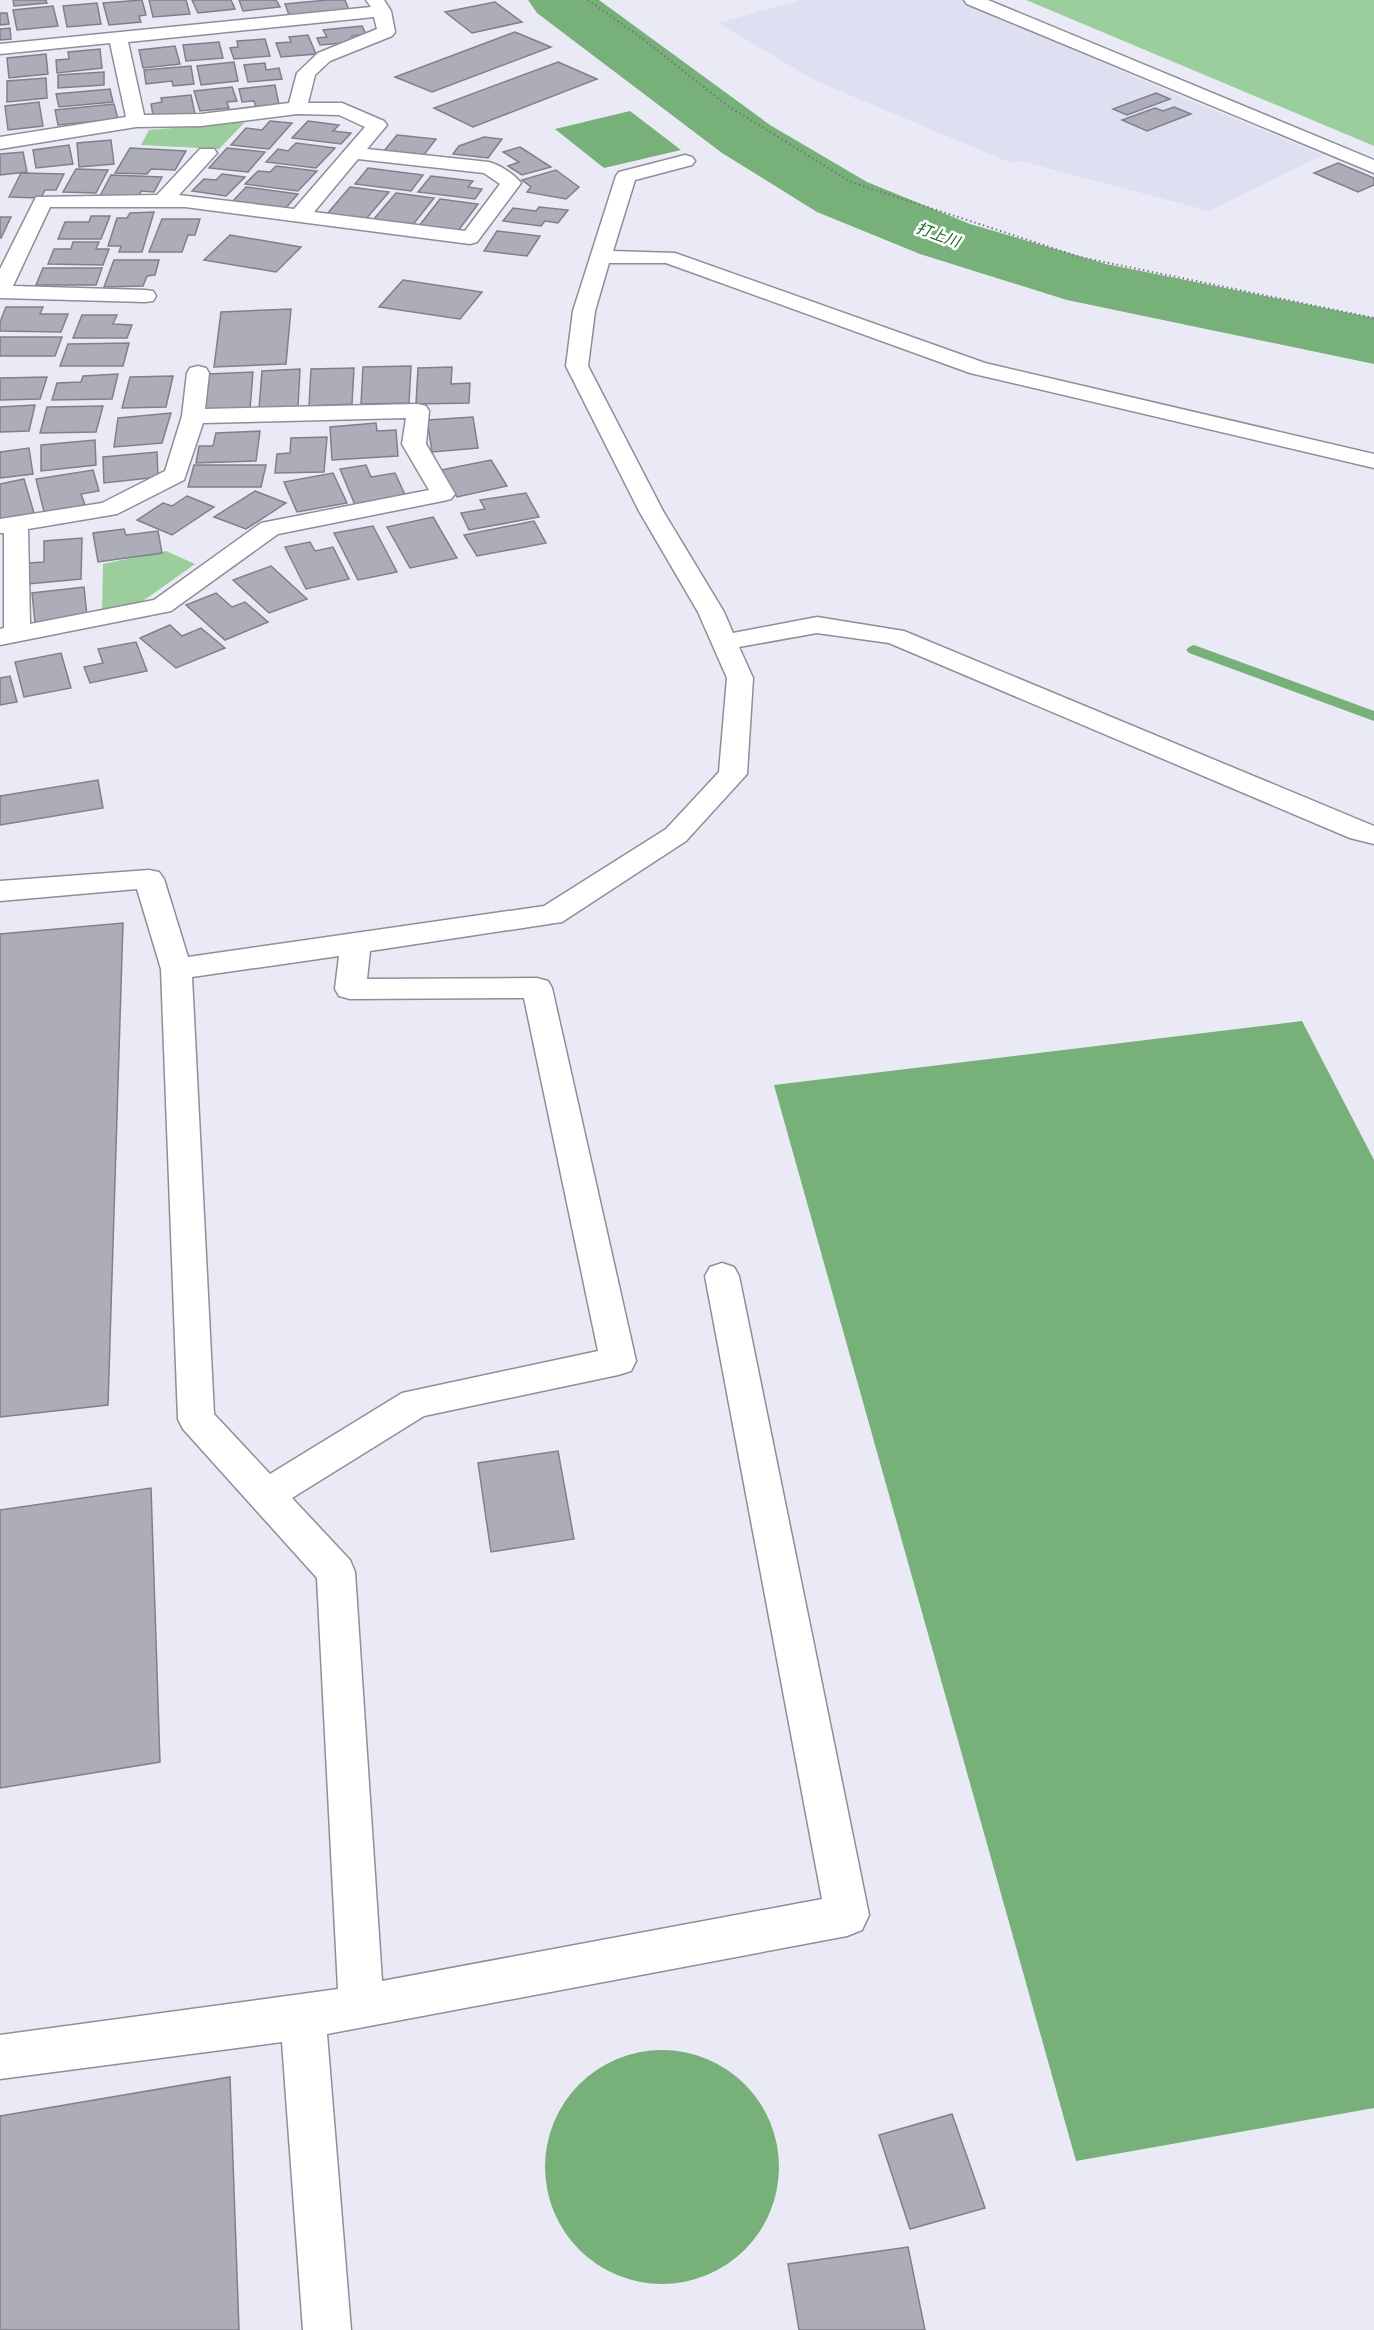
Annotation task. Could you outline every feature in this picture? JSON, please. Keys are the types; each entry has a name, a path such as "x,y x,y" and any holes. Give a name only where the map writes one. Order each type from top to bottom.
{"street":[{"path":"973,0 1374,167"},
{"path":"0,49 379,5 386,33 324,57 306,72 297,108"},
{"path":"118,37 136,122"},
{"path":"0,143 136,122 201,120 297,108 342,109 377,125 300,215"},
{"path":"162,201 207,153"},
{"path":"145,296 0,292 43,201 185,201 470,238 511,183 489,168 354,153"},
{"path":"176,969 552,915 676,835 733,774 740,678 711,612 651,511 577,366 584,311 603,257 626,177 685,161"},
{"path":"603,257 668,257 978,368 1374,461"},
{"path":"193,416 418,411 414,444 443,494 270,528 162,606 8,635 8,525 108,509 176,475 193,416 198,373"},
{"path":"725,642 817,625 895,636 1360,832 1374,835"},
{"path":"0,891 149,879 176,969 196,1419 336,1572 361,2006"},
{"path":"267,1495 415,1403 618,1361 537,988 350,989 356,944"},
{"path":"0,2057 303,2017 847,1915 722,1276"},
{"path":"303,2017 327,2330"}],"path":[{"path":"588,0 639,36 728,106 851,182 1080,257 1374,318"}],"shaded area":[{"path":"800,0 959,0 1181,97 1323,155 1209,211 1021,161 1011,163 816,81 718,23"},
{"path":"1026,0 1374,0 1374,146"},
{"path":"630,111 681,150 604,168 555,129"},
{"path":"245,122 219,149 141,145 149,130"},
{"path":"166,551 195,564 136,606 102,610 103,564"},
{"path":"1302,1021 1374,1160 1374,2108 1076,2161 774,1085"},
{"path":"662,2050 707,2059 727,2070 752,2093 770,2122 779,2167 770,2212 759,2232 736,2257 707,2275 662,2284 617,2275 597,2264 572,2241 554,2212 545,2167 554,2122 565,2102 588,2077 617,2059"}],"building":[{"path":"13,0 46,0 47,3 14,6"},
{"path":"142,0 146,15 139,16 141,22 109,25 103,3"},
{"path":"149,0 186,0 190,14 153,17"},
{"path":"192,0 231,0 235,9 198,13"},
{"path":"239,0 276,0 280,7 243,11"},
{"path":"345,0 349,10 289,15 285,4"},
{"path":"495,2 522,22 472,33 445,12"},
{"path":"97,3 101,24 67,27 63,6"},
{"path":"53,6 58,26 17,30 13,10"},
{"path":"0,13 7,13 9,24 0,25"},
{"path":"362,26 366,34 352,36 355,42 320,45 317,38 327,37 323,30"},
{"path":"10,28 11,39 0,40 0,29"},
{"path":"515,32 551,47 432,92 395,77"},
{"path":"308,35 316,54 281,57 276,43 291,42 289,37"},
{"path":"265,39 270,56 234,59 230,48 238,47 237,41"},
{"path":"219,42 223,58 186,61 183,45"},
{"path":"175,46 180,64 143,68 139,50"},
{"path":"100,49 102,68 57,73 56,60 69,59 68,52"},
{"path":"46,54 48,74 9,78 7,58"},
{"path":"234,62 238,81 201,85 197,66"},
{"path":"558,62 597,79 473,127 434,108"},
{"path":"265,63 266,70 279,68 282,79 248,82 244,65"},
{"path":"191,66 194,84 173,86 172,81 146,84 144,70"},
{"path":"104,72 104,85 58,88 58,75"},
{"path":"46,78 47,98 7,102 7,81"},
{"path":"275,85 279,105 256,107 254,101 242,102 239,89"},
{"path":"232,87 237,101 227,102 229,108 200,111 194,91"},
{"path":"110,89 113,102 59,107 56,94"},
{"path":"1156,93 1170,99 1127,115 1113,109"},
{"path":"191,95 195,114 167,117 166,114 153,115 151,104 162,102 161,98"},
{"path":"39,102 43,126 8,130 5,106"},
{"path":"114,104 118,119 58,125 55,110"},
{"path":"1174,107 1191,114 1147,131 1122,120 1155,108 1163,111"},
{"path":"270,121 292,123 269,149 231,145 246,128 262,130"},
{"path":"308,121 339,125 333,131 351,133 341,144 292,138"},
{"path":"397,135 436,139 423,156 384,151"},
{"path":"484,137 502,139 488,158 453,154 459,146"},
{"path":"111,140 114,164 79,167 77,143"},
{"path":"296,143 335,148 316,168 266,162 278,149 288,151"},
{"path":"69,145 73,164 36,168 33,150"},
{"path":"520,147 551,167 522,175 508,166 519,162 503,152"},
{"path":"130,148 186,151 175,170 151,169 147,174 115,173"},
{"path":"227,148 265,152 248,172 209,168"},
{"path":"23,152 27,172 0,175 0,154"},
{"path":"1338,163 1374,178 1374,185 1358,192 1314,173"},
{"path":"276,166 317,171 298,191 245,184 258,171 270,172"},
{"path":"368,168 423,175 411,191 355,184"},
{"path":"76,169 108,170 96,193 63,192"},
{"path":"556,170 579,187 566,199 527,192 531,187 522,180"},
{"path":"21,173 64,174 56,190 45,190 41,198 9,197"},
{"path":"222,174 245,177 226,196 192,191 204,179 216,180"},
{"path":"111,175 162,177 154,192 141,191 138,198 100,196"},
{"path":"431,176 473,181 468,187 482,189 475,199 418,192"},
{"path":"246,187 298,194 285,209 233,201"},
{"path":"350,187 389,192 366,219 327,214"},
{"path":"396,193 434,198 412,226 373,220"},
{"path":"440,199 478,204 458,231 419,226"},
{"path":"539,207 568,210 558,223 545,221 541,226 503,221 513,208 536,211"},
{"path":"154,212 142,252 119,252 121,246 108,246 117,218 127,218 130,213"},
{"path":"91,216 110,216 101,239 58,239 65,222 89,222"},
{"path":"0,217 11,217 1,238 0,238"},
{"path":"162,219 200,219 195,235 188,235 182,252 149,252"},
{"path":"497,231 540,236 527,256 484,251"},
{"path":"230,235 301,247 276,272 204,260"},
{"path":"73,242 99,242 96,249 109,249 103,265 48,264 54,249 71,249"},
{"path":"114,260 159,260 155,275 147,276 143,286 104,287"},
{"path":"43,268 102,268 96,285 36,285"},
{"path":"403,280 482,292 460,319 379,307"},
{"path":"6,307 43,307 40,314 68,314 61,332 0,331 0,322"},
{"path":"291,309 286,364 214,367 221,312"},
{"path":"82,315 117,315 113,324 132,325 127,338 73,338"},
{"path":"0,337 62,337 55,356 0,356"},
{"path":"129,343 123,366 60,366 68,344"},
{"path":"411,366 409,403 361,404 363,367"},
{"path":"452,367 451,384 470,383 469,403 416,404 418,368"},
{"path":"354,368 352,404 309,406 311,369"},
{"path":"300,369 298,407 259,409 262,371"},
{"path":"253,372 250,409 205,411 209,374"},
{"path":"118,374 112,399 52,400 57,383 81,382 83,376"},
{"path":"173,376 166,407 122,408 130,377"},
{"path":"47,377 40,399 0,400 0,378"},
{"path":"35,405 29,431 0,432 0,407"},
{"path":"103,406 96,432 40,433 47,407"},
{"path":"171,413 162,443 114,447 118,418"},
{"path":"473,417 478,448 432,452 427,420"},
{"path":"376,423 377,431 396,430 398,456 332,460 330,427"},
{"path":"260,431 256,461 196,463 199,446 213,446 216,433"},
{"path":"327,437 324,472 275,473 277,454 290,453 291,438"},
{"path":"95,440 96,465 41,471 41,445"},
{"path":"29,448 33,474 0,478 0,452"},
{"path":"157,452 158,477 104,483 103,457"},
{"path":"491,460 507,486 457,497 441,470"},
{"path":"194,465 266,465 261,487 188,487"},
{"path":"366,465 371,477 395,473 406,497 355,505 340,469"},
{"path":"93,470 99,491 81,494 85,505 44,512 36,479"},
{"path":"333,473 347,503 297,512 284,482"},
{"path":"24,479 34,513 0,519 0,484"},
{"path":"255,491 286,503 246,529 214,517"},
{"path":"526,493 539,517 469,530 461,513 485,509 480,500"},
{"path":"187,496 214,507 172,535 137,520 163,503 172,506"},
{"path":"433,517 457,558 410,568 387,527"},
{"path":"534,521 546,543 477,556 464,535"},
{"path":"373,526 397,572 358,580 334,533"},
{"path":"124,529 126,535 158,531 162,553 98,562 93,533"},
{"path":"82,538 81,579 28,584 28,563 44,562 44,541"},
{"path":"310,542 315,551 333,547 349,579 306,589 285,547"},
{"path":"271,566 307,599 269,613 233,580"},
{"path":"84,587 87,616 35,623 32,593"},
{"path":"216,593 232,607 245,602 268,622 225,640 186,605"},
{"path":"170,625 182,636 201,628 225,648 176,668 140,638"},
{"path":"136,642 147,671 90,683 84,667 103,663 98,649"},
{"path":"61,653 71,688 24,697 15,662"},
{"path":"10,676 17,702 0,705 0,678"},
{"path":"98,780 103,808 0,825 0,796"},
{"path":"123,923 108,1405 0,1417 0,934"},
{"path":"558,1451 574,1539 491,1552 478,1463"},
{"path":"151,1488 160,1762 0,1788 0,1510"},
{"path":"230,2077 239,2330 0,2330 0,2116"},
{"path":"952,2114 985,2208 910,2229 879,2135"},
{"path":"908,2247 925,2330 799,2330 788,2264"}],"waterway":[{"name":"打上川","path":"558,0 746,139 842,197 945,239 1093,284 1374,341"},
{"path":"1194,650 1374,716"}]}
